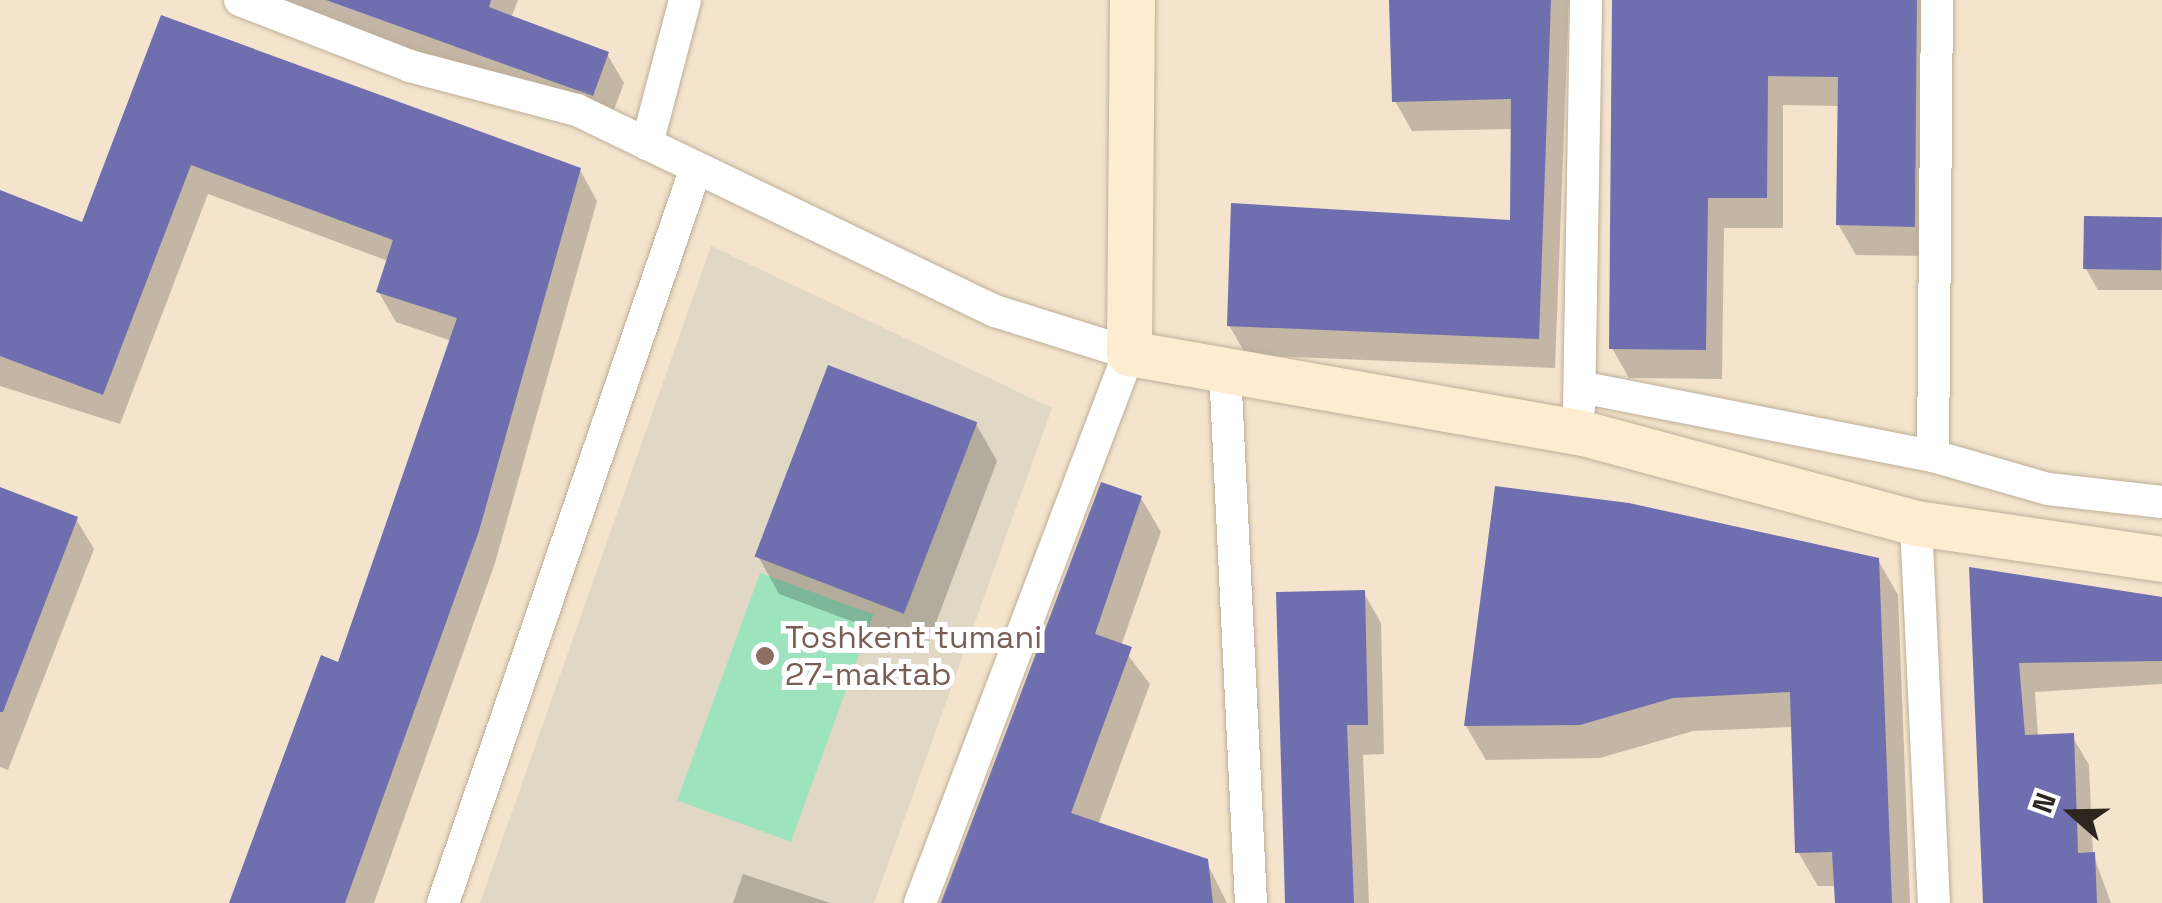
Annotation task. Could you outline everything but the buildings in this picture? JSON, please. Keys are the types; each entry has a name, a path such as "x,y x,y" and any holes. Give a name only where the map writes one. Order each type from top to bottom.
{"street":[{"path":"240,0 410,66 577,110 995,312 1129,353 1579,432 1916,522 2162,560"},
{"path":"648,144 685,0"},
{"path":"920,903 1129,353 1132,0"},
{"path":"1579,432 1586,0"},
{"path":"1933,456 1938,0"},
{"path":"444,903 696,168"},
{"path":"1225,370 1251,903"},
{"path":"1580,388 1933,456 2048,488 2162,502"},
{"path":"1916,522 1934,903"}],"shaded area":[{"name":"Toshkent tumani 27-maktab","path":"711,246 1052,408 874,903 480,903"}],"green space":[{"path":"760,573 874,614 791,842 677,800"}],"place":[{"name":"Toshkent tumani 27-maktab","path":"765,656"}]}
